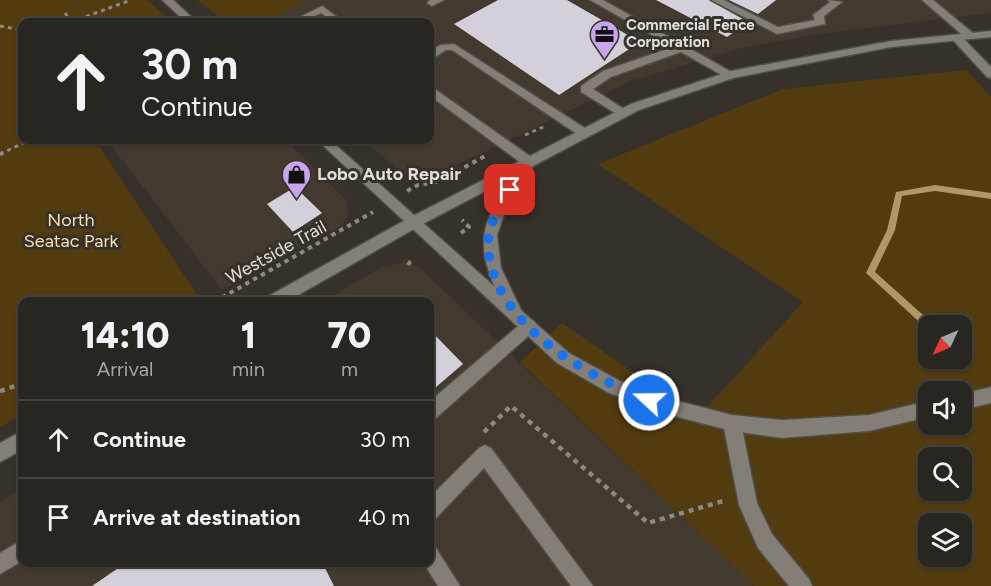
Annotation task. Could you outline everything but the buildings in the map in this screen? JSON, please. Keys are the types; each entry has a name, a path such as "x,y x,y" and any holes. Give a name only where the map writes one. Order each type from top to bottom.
{"main road":[{"path":"167,0 187,18"},
{"path":"596,0 730,75"},
{"path":"716,0 777,30 821,22 818,15 836,1"},
{"path":"927,0 970,36"},
{"path":"303,18 321,9 333,18"},
{"path":"294,297 414,222 624,113 730,75 891,44 991,34"},
{"path":"957,38 991,74"},
{"path":"434,54 444,47 454,47 584,134"},
{"path":"624,113 585,89 607,74 682,48"},
{"path":"434,93 529,162"},
{"path":"327,144 563,358 615,387 666,406 732,423 782,429 823,428 869,423 918,411"},
{"path":"514,312 492,265 488,244 500,204 529,162"},
{"path":"434,409 529,326"},
{"path":"972,400 991,395"},
{"path":"732,423 748,505 765,541 802,586"},
{"path":"0,453 18,442"},
{"path":"434,506 485,454 583,586"},
{"path":"0,564 18,553"},
{"path":"434,562 450,586"}],"path":[{"path":"82,18 131,0"},
{"path":"65,14 68,18"},
{"path":"0,26 18,29"},
{"path":"0,154 25,144"},
{"path":"460,217 470,227 461,233"},
{"name":"Westside Trail","path":"223,297 351,225"},
{"path":"0,391 18,385"},
{"path":"478,437 511,406 648,523 723,501"}],"shaded area":[{"path":"276,0 991,0 991,13 818,34 741,48 631,81 426,180 409,179 368,144 434,144 434,18 238,18"},
{"path":"110,144 290,144 347,201 348,215 341,226 222,290"},
{"path":"404,262 419,267 754,586 0,586 0,502 18,491 18,567 434,567 434,297 331,297 380,268"}],"green space":[{"name":"North Seatac Park","path":"0,0 147,0 167,18 18,18 18,144 98,144 198,297 18,297 18,416 0,427"},
{"path":"197,0 305,0 274,18 221,18"},
{"path":"966,70 991,97 991,586 754,586 520,362 562,323 698,417 803,302 598,164 783,89"}],"waterway":[{"path":"918,316 870,273 891,230 899,194 935,188 991,196"}],"place":[{"name":"Commercial Fence Corporation","path":"605,60"},
{"name":"Lobo Auto Repair","path":"296,200"}],"route":[{"path":"510,190 500,204 488,244 492,265 514,312 563,358 615,387 649,400"}]}
